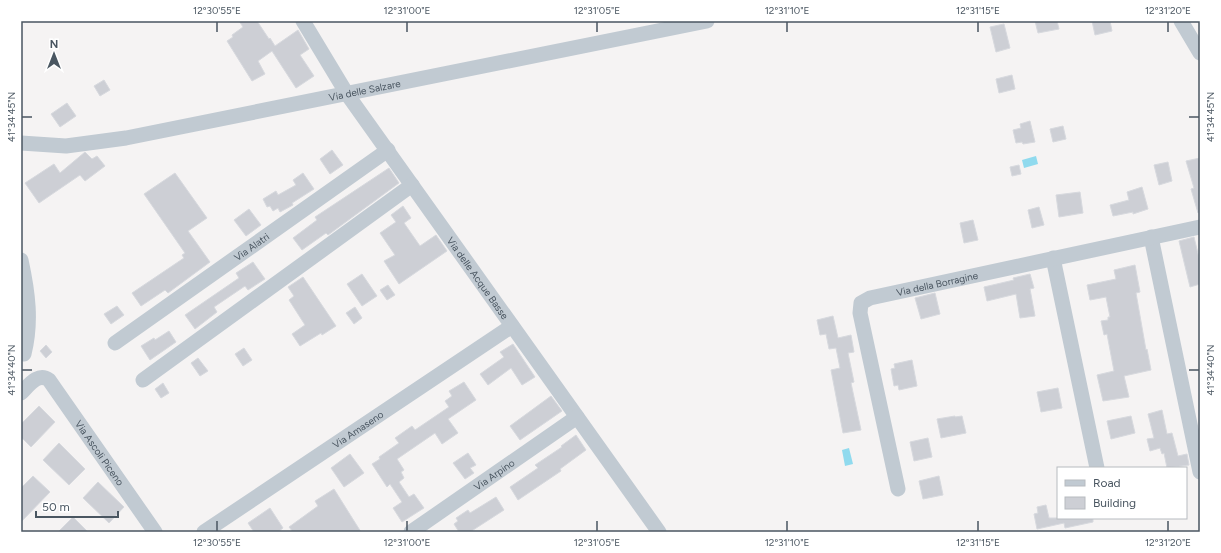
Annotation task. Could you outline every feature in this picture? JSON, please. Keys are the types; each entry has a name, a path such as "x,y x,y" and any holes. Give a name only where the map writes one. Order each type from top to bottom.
{"street":[{"name":"Via delle Acque Basse","path":"303,21 347,94 658,532"},
{"name":"Via delle Salzare","path":"21,143 66,146 110,141 707,21"},
{"path":"1181,21 1200,54"},
{"name":"Via Alatri","path":"115,343 388,150"},
{"path":"143,380 412,185"},
{"name":"Via della Borragine","path":"898,488 859,309 861,303 870,298 1200,227"},
{"path":"1151,237 1200,472"},
{"path":"1053,258 1097,467"},
{"path":"21,260 28,294 29,317 28,336 24,354"},
{"name":"Via Amaseno","path":"204,532 512,326"},
{"name":"Via Ascoli Piceno","path":"21,393 35,379 42,377 47,378 52,382 155,532"},
{"name":"Via Arpino","path":"410,532 577,417"}],"water":[{"path":"1036,156 1038,164 1024,168 1022,160"},
{"path":"849,448 853,464 845,466 842,450"}],"building":[{"path":"239,21 257,21 275,46 298,30 309,49 300,55 314,76 296,88 272,51 258,61 265,74 252,81 227,41 233,37 232,35 243,27"},
{"path":"1035,21 1057,21 1059,29 1038,33"},
{"path":"1092,21 1110,21 1112,31 1095,35"},
{"path":"1004,24 1010,48 996,52 990,27"},
{"path":"1012,75 1015,89 999,93 996,79"},
{"path":"104,80 110,90 100,96 94,86"},
{"path":"67,103 76,116 60,127 51,114"},
{"path":"1030,121 1035,142 1023,144 1022,142 1016,143 1013,130 1021,128 1020,124"},
{"path":"1063,126 1066,139 1053,142 1050,129"},
{"path":"332,150 343,165 330,174 320,159"},
{"path":"85,152 92,159 97,156 105,166 85,181 80,175 39,203 25,183 54,164 60,173"},
{"path":"1200,158 1200,212 1198,213 1191,189 1194,188 1186,161"},
{"path":"1168,162 1172,181 1159,185 1154,165"},
{"path":"1019,165 1021,174 1012,176 1010,167"},
{"path":"389,168 399,183 328,235 326,233 302,250 293,238 317,220 315,217"},
{"path":"175,173 207,218 188,231 210,262 168,293 165,290 141,306 132,293 184,258 182,255 185,253 144,194"},
{"path":"303,173 314,189 292,203 293,205 280,212 278,208 273,211 270,206 267,207 263,199 276,191 278,195 296,185 293,180"},
{"path":"1142,187 1148,209 1133,214 1133,212 1113,216 1110,205 1129,200 1127,192"},
{"path":"1080,192 1083,213 1059,217 1056,195"},
{"path":"403,206 411,218 404,223 420,246 436,235 447,251 399,284 384,261 395,255 380,233 396,222 391,215"},
{"path":"1039,207 1044,225 1032,228 1028,210"},
{"path":"249,209 261,225 246,236 234,220"},
{"path":"973,220 978,240 964,243 960,223"},
{"path":"1194,237 1200,262 1200,284 1190,287 1179,241"},
{"path":"253,262 265,279 248,290 245,286 214,307 217,312 195,329 185,315 239,278 236,273"},
{"path":"1135,265 1140,292 1136,293 1151,370 1124,376 1129,397 1103,401 1097,375 1114,371 1107,334 1104,335 1101,321 1108,320 1108,317 1110,317 1106,297 1090,300 1087,285 1116,279 1114,270"},
{"path":"362,274 377,296 362,306 347,284"},
{"path":"1030,274 1034,288 1030,289 1035,316 1020,318 1016,294 987,301 984,287 1014,280 1013,278"},
{"path":"303,277 336,326 300,346 292,334 305,325 289,300 294,296 288,287"},
{"path":"388,285 395,295 387,300 380,290"},
{"path":"935,293 940,314 921,319 915,298"},
{"path":"117,306 124,315 111,324 104,314"},
{"path":"355,307 362,318 354,324 346,313"},
{"path":"833,316 838,338 851,335 854,352 848,353 854,382 851,383 861,430 843,433 831,370 840,368 836,348 829,349 826,334 820,335 817,320"},
{"path":"169,331 176,342 150,360 141,346 154,338 155,340"},
{"path":"513,344 535,377 522,385 511,368 488,385 480,374 504,357 500,352"},
{"path":"46,345 52,352 46,358 40,351"},
{"path":"244,348 252,360 243,366 235,354"},
{"path":"198,358 208,371 200,376 191,363"},
{"path":"912,360 917,386 899,390 898,385 894,386 891,369 895,368 894,364"},
{"path":"464,382 476,400 448,419 458,433 442,444 435,433 397,459 404,470 401,472 404,478 399,482 409,497 414,494 424,508 402,522 393,508 402,502 390,484 387,487 372,464 380,459 379,457 399,443 395,438 412,426 415,430 449,407 445,401 452,396 449,391"},
{"path":"163,383 169,393 161,398 155,389"},
{"path":"1058,388 1062,408 1041,412 1037,392"},
{"path":"551,396 562,411 520,440 510,426"},
{"path":"39,406 55,422 31,447 21,437 21,424"},
{"path":"1162,410 1167,434 1172,433 1178,456 1187,454 1189,465 1167,467 1164,453 1162,454 1160,448 1150,451 1147,439 1154,438 1148,414"},
{"path":"962,416 966,433 941,438 937,419"},
{"path":"1131,416 1135,433 1111,439 1107,421"},
{"path":"576,435 586,450 560,469 561,471 518,500 510,487 538,468 535,465 562,447 561,446"},
{"path":"928,438 932,457 914,461 910,442"},
{"path":"59,443 85,469 69,485 43,460"},
{"path":"468,453 476,465 470,468 474,473 465,479 453,463"},
{"path":"350,454 364,473 344,487 331,468"},
{"path":"33,476 50,492 21,522 21,488"},
{"path":"939,476 943,495 923,499 919,481"},
{"path":"98,482 124,507 109,523 83,498"},
{"path":"334,489 361,532 293,532 289,527 318,506 315,501"},
{"path":"496,497 504,510 470,532 459,532 454,524 458,521 456,518 468,510 470,513"},
{"path":"1046,505 1049,518 1093,519 1093,522 1065,528 1064,523 1037,529 1034,514 1038,513 1037,507"},
{"path":"270,508 283,528 278,532 254,532 248,523"},
{"path":"73,517 88,532 58,532"}]}
